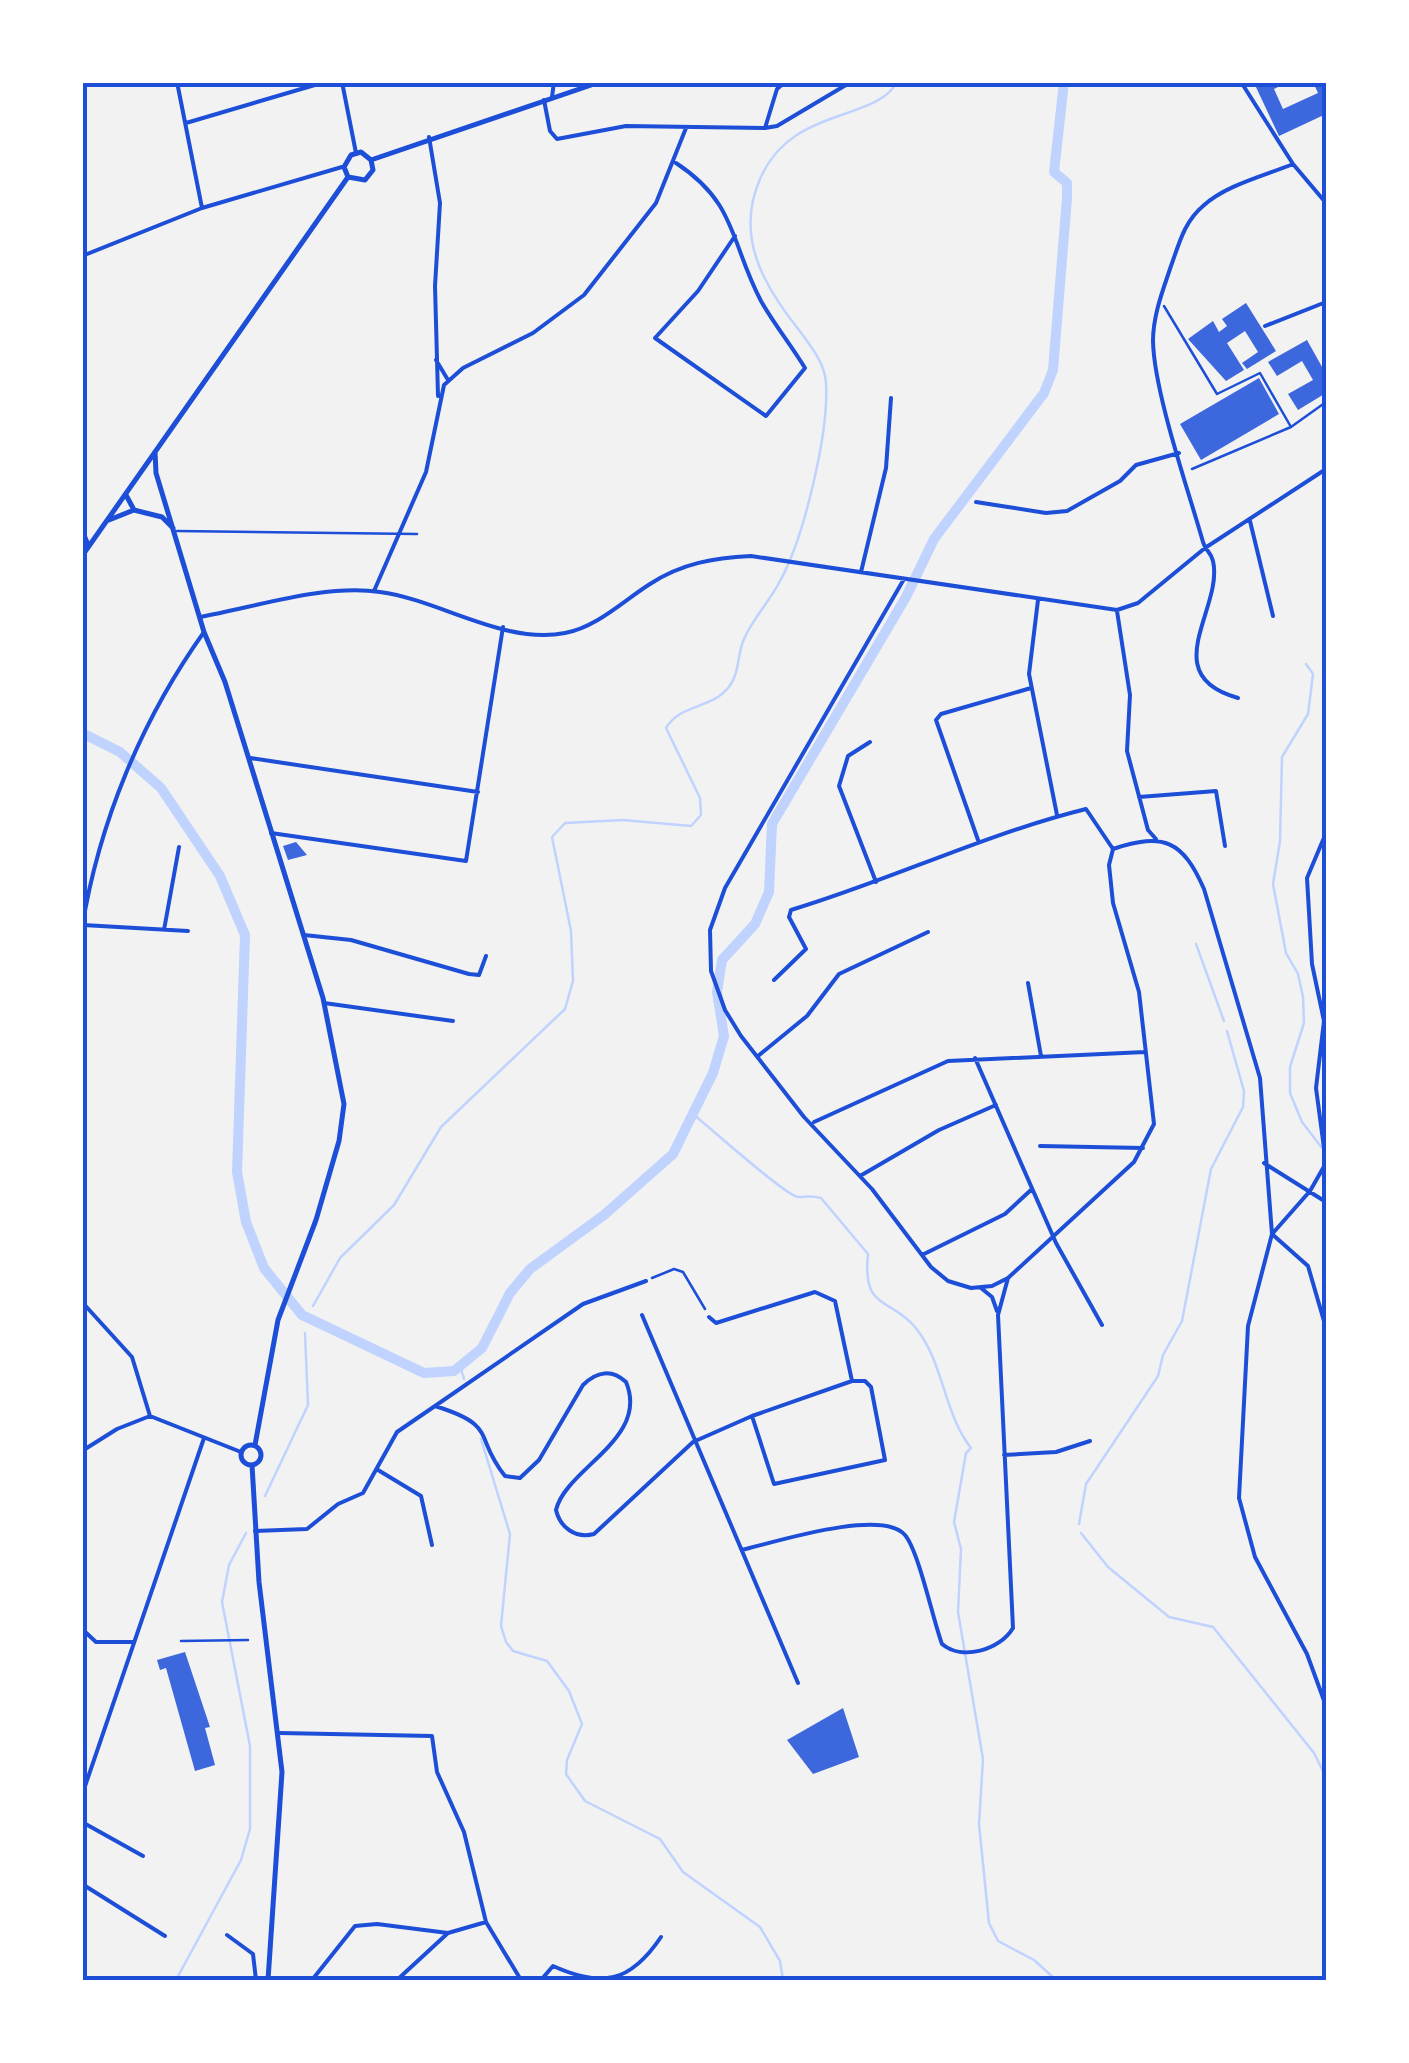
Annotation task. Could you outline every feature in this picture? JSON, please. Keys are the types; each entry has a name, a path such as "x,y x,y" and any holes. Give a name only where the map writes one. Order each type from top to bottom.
{"street":[{"path":"177,82 202,208"},
{"path":"186,123 325,82"},
{"path":"342,82 356,153"},
{"path":"552,97 554,82"},
{"path":"356,153 371,160 429,137 600,82"},
{"path":"765,128 776,88 785,82"},
{"path":"544,100 550,131 557,139 626,126 765,128 777,126 851,82"},
{"path":"1241,82 1292,164 1326,203"},
{"path":"438,396 448,380 533,333 584,295 642,224 675,162 686,128"},
{"path":"374,591 426,472 438,396 435,356 440,203 429,137"},
{"path":"82,256 202,208 344,167 356,153"},
{"path":"344,167 348,177 361,182 370,176 371,160"},
{"path":"675,162 711,189 735,236 762,302 805,368 766,416 655,338 698,290 735,236"},
{"path":"1238,698 1210,683 1196,660 1199,628 1215,578 1212,556 1204,548 1179,453 1153,340 1158,306 1184,231 1204,205 1292,164"},
{"path":"82,556 348,177"},
{"path":"1265,326 1326,302"},
{"path":"435,356 448,380"},
{"path":"861,572 886,468 891,398"},
{"path":"155,452 159,482 204,632 324,1003 344,1104 334,1157 283,1304 255,1444 262,1456 252,1465"},
{"path":"976,502 1046,513 1068,511 1120,481 1136,464 1179,453"},
{"path":"200,617 319,595 374,591 529,634 568,633 602,618 671,572 705,560 751,556 1117,610 1138,603 1204,548 1326,469"},
{"path":"137,478 151,477 159,482"},
{"path":"126,495 134,510"},
{"path":"150,514 159,508 164,495"},
{"path":"106,521 134,510 162,517 175,531 417,534"},
{"path":"1250,521 1273,616"},
{"path":"82,529 89,546"},
{"path":"774,980 806,949 789,917 791,910 1057,815 1089,809 1114,849 1109,865 1112,903 1140,992 1154,1124 1143,1148 1117,1179 1008,1278 981,1288 948,1281 922,1255 814,1122 804,1117 724,1010 712,971 710,930 724,888 904,579"},
{"path":"1038,600 1030,645 1031,688 1057,815"},
{"path":"1117,610 1130,695 1127,752 1156,840"},
{"path":"271,833 462,863 478,792 503,627"},
{"path":"188,932 83,926 98,855 134,749 204,632"},
{"path":"979,842 936,720 941,714 1031,688"},
{"path":"870,742 848,756 839,786 876,882"},
{"path":"247,757 478,792"},
{"path":"1139,797 1216,792 1225,846"},
{"path":"1272,1234 1310,1192 1326,1160 1316,1088 1324,1021 1312,964 1307,878 1326,833"},
{"path":"1114,849 1156,840 1170,843 1191,860 1204,889 1260,1078 1272,1234 1248,1326 1239,1498 1254,1557 1307,1654 1326,1706"},
{"path":"164,930 179,847"},
{"path":"758,1056 807,1016 839,974 928,932"},
{"path":"303,936 351,940 469,974 479,974 486,956"},
{"path":"1028,983 1040,1056"},
{"path":"324,1003 453,1021"},
{"path":"814,1122 926,1069 975,1058 1146,1052"},
{"path":"975,1058 1055,1234 1102,1325"},
{"path":"860,1176 939,1130 996,1105"},
{"path":"1040,1146 1143,1148"},
{"path":"1264,1163 1326,1202"},
{"path":"922,1255 1005,1214 1033,1187"},
{"path":"1272,1234 1308,1266 1326,1328"},
{"path":"998,1316 1008,1278"},
{"path":"255,1531 307,1529 338,1504 367,1490 398,1432 584,1304 646,1281"},
{"path":"742,1550 868,1523 890,1524 910,1543 942,1644 957,1652 971,1653 1007,1638 1013,1628 998,1316 996,1304 981,1288"},
{"path":"708,1316 716,1323 815,1292 826,1294 835,1300 852,1382"},
{"path":"82,1302 132,1357 150,1416"},
{"path":"642,1315 798,1684"},
{"path":"435,1406 463,1415 485,1432 496,1465 513,1480 530,1474 592,1376 617,1374 626,1382 630,1401 618,1434 558,1502 562,1524 585,1536 601,1530 694,1442 752,1416 852,1382 865,1381 870,1387 884,1460 774,1484 752,1416"},
{"path":"82,1451 117,1429 150,1416 241,1452"},
{"path":"82,1795 204,1438"},
{"path":"1004,1454 1056,1452 1090,1441"},
{"path":"241,1452 255,1444"},
{"path":"241,1452 243,1462 252,1465"},
{"path":"252,1465 265,1640 280,1733 280,1813 268,1980"},
{"path":"378,1470 421,1496 432,1545"},
{"path":"82,1629 96,1642 133,1642"},
{"path":"280,1733 432,1736 437,1772 468,1844 486,1922 520,1980"},
{"path":"82,1822 143,1856"},
{"path":"82,1884 165,1936"},
{"path":"312,1980 355,1926 377,1924 448,1933 486,1922"},
{"path":"397,1980 448,1933"},
{"path":"228,1935 253,1954 256,1980"},
{"path":"541,1980 553,1966 589,1980 613,1980 638,1964 660,1937"}],"path":[{"path":"1164,306 1217,394 1260,373 1291,427"},
{"path":"1192,469 1291,427 1326,402"},
{"path":"646,1281 674,1269 683,1272 708,1316"},
{"path":"181,1641 248,1640"}],"building":[{"path":"1278,82 1280,86 1274,89 1283,109 1318,93 1313,82 1326,82 1326,114 1279,136 1255,85"},
{"path":"1246,303 1276,351 1247,369 1242,363 1258,352 1245,331 1227,343 1244,370 1226,381 1188,339 1213,321 1219,332 1227,326 1222,319"},
{"path":"1307,340 1326,374 1326,393 1298,410 1288,394 1313,380 1302,361 1277,376 1268,362"},
{"path":"1259,378 1279,414 1201,460 1180,424"},
{"path":"296,842 307,855 288,860 283,846"},
{"path":"185,1652 210,1727 205,1728 215,1765 195,1771 166,1668 160,1670 157,1660"},
{"path":"843,1708 859,1757 813,1774 787,1740"}],"waterway":[{"path":"313,1306 340,1258 394,1205 441,1127 565,1009 573,981 571,931 552,837 565,823 623,820 691,826 701,815 700,798 666,728 679,715 721,695 732,682 744,639 780,581 798,539 819,456 826,404 820,361 774,295 757,259 750,220 753,200 774,155 792,138 871,104 897,82"},
{"path":"82,733 120,752 161,788 220,876 245,935 237,1172 246,1222 264,1268 302,1315 424,1373 454,1371 482,1348 510,1293 530,1269 604,1215 673,1154 713,1073 724,1036 717,992 722,960 755,924 769,892 772,824 906,597 934,539 1044,393 1053,370 1067,198 1067,183 1054,172 1064,82"},
{"path":"1306,664 1313,674 1308,714 1282,757 1280,841 1273,884 1286,953 1298,974 1303,997 1304,1023 1290,1067 1290,1093 1302,1122 1322,1148"},
{"path":"1196,944 1224,1021"},
{"path":"1079,1524 1086,1484 1158,1376 1163,1355 1182,1321 1211,1169 1243,1107 1244,1091 1227,1031"},
{"path":"693,1114 791,1194 821,1198 868,1254 869,1285 880,1301 906,1318 925,1341 955,1419 971,1448 966,1453 954,1522 961,1549 958,1612 983,1759 979,1824 989,1923 998,1941 1034,1960 1056,1980"},
{"path":"265,1496 308,1405 305,1333"},
{"path":"460,1366 464,1379"},
{"path":"481,1439 510,1534 501,1626 506,1642 513,1651 547,1661 569,1691 582,1724 567,1760 566,1774 585,1801 660,1839 683,1872 760,1927 780,1961 783,1980"},
{"path":"176,1980 241,1860 250,1829 250,1746 222,1602 229,1565 246,1533"},
{"path":"1081,1533 1108,1567 1169,1617 1213,1627 1314,1753 1326,1777"}]}
